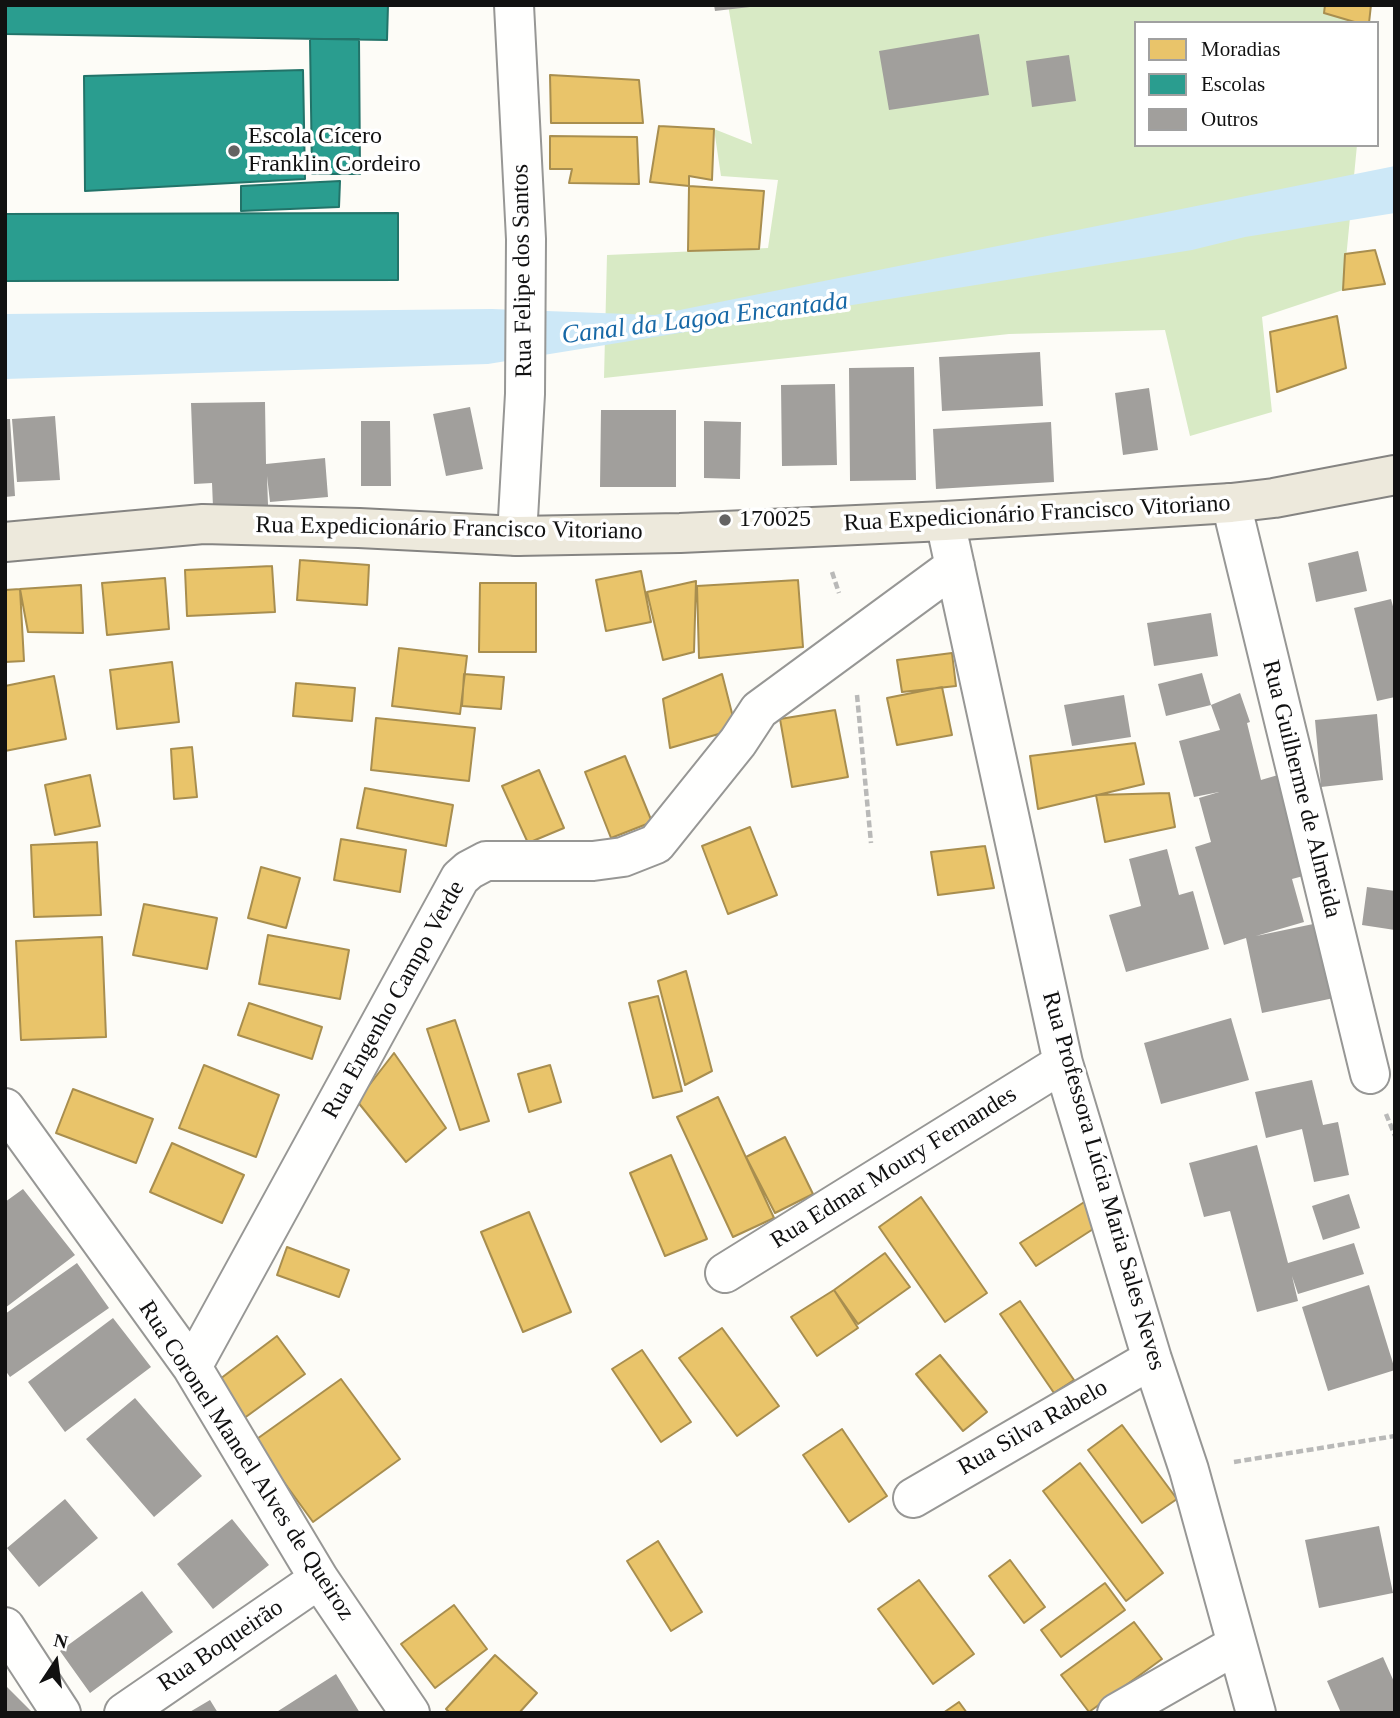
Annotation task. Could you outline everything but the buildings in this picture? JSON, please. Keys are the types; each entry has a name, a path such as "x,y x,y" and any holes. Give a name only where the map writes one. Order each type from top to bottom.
{"main road":[{"name":"Rua Expedicionário Francisco Vitoriano","path":"5,542 203,524 517,536 680,533 945,521 1231,503 1274,498 1395,475"}],"street":[{"name":"Rua Felipe dos Santos","path":"514,5 526,239 525,394 517,536"},
{"name":"Rua Guilherme de Almeida","path":"1231,503 1370,1074"},
{"name":"Rua Professora Lúcia Maria Sales Neves","path":"945,521 1063,1063 1152,1359 1189,1470 1256,1713"},
{"name":"Rua Engenho Campo Verde","path":"192,1367 460,878 468,870 486,861 593,861 623,857 656,844 738,742 759,710 955,566"},
{"name":"Rua Edmar Moury Fernandes","path":"725,1273 1063,1063"},
{"name":"Rua Coronel Manoel Alves de Queiroz","path":"5,1108 192,1367 319,1579 410,1713"},
{"name":"Rua Silva Rabelo","path":"913,1499 1152,1359"},
{"name":"Rua Boqueirão","path":"124,1713 319,1579"},
{"path":"5,1627 61,1713"},
{"path":"1117,1713 1236,1645"}],"path":[{"path":"1189,1470 1395,1436"}],"green space":[{"path":"728,5 1325,5 1354,21 1134,21 1134,147 1357,147 1343,290 1262,317 1272,412 1190,436 1165,330 1009,334 604,378 607,255 768,248 778,180 721,176 714,129 752,144"}],"water":[{"name":"Canal da Lagoa Encantada","path":"1395,166 1395,213 1245,237 1192,250 488,364 5,379 5,314 492,309 655,315"}],"place":[{"name":"Escola Cícero Franklin Cordeiro","path":"234,151"},
{"name":"170025","path":"725,520"}]}
